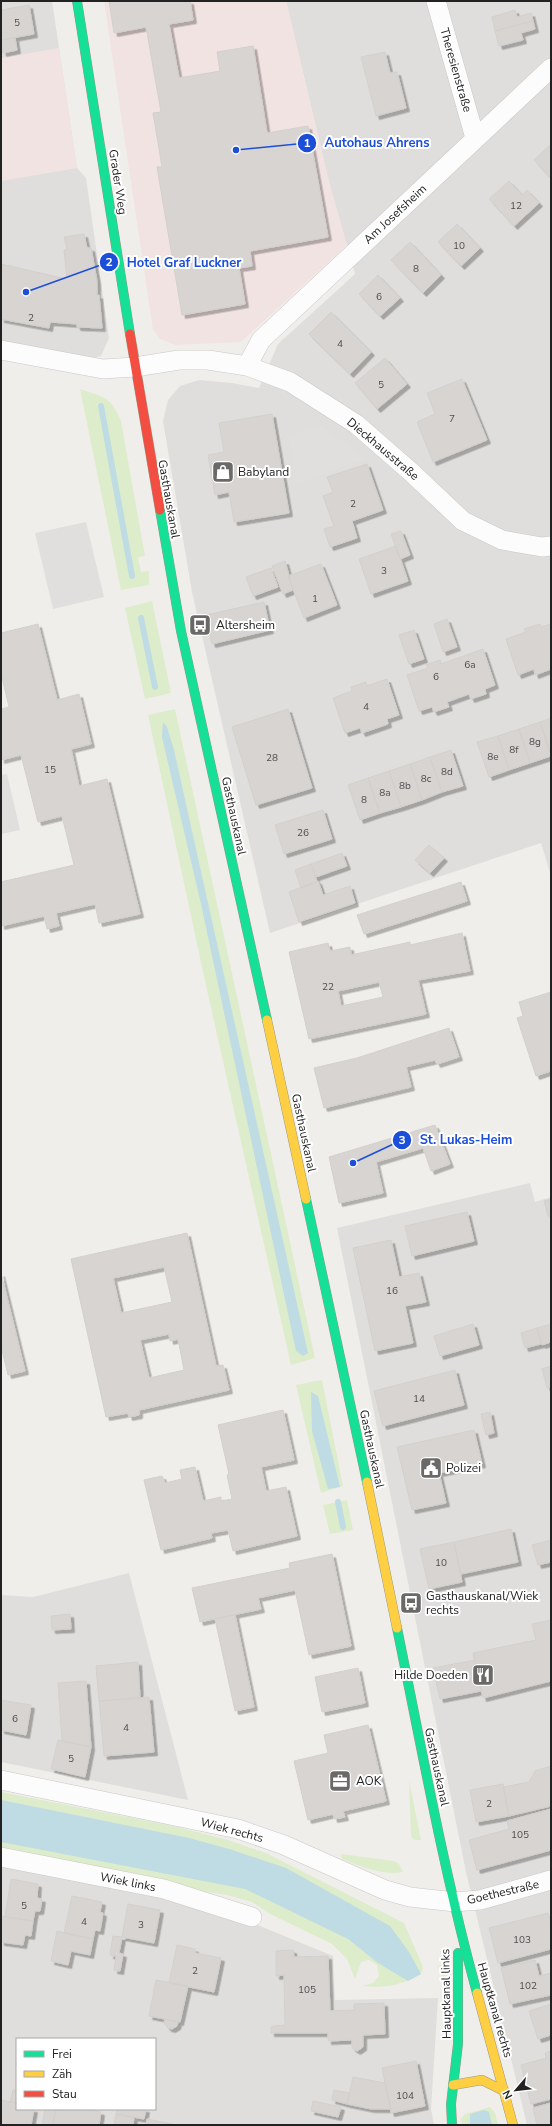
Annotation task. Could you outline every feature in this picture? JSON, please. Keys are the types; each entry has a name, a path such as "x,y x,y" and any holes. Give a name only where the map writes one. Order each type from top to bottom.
{"street":[{"name":"Grader Weg","path":"77,1 135,367"},
{"name":"Theresienstraße","path":"436,1 475,138"},
{"name":"Am Josefsheim","path":"247,366 261,340 551,68"},
{"name":"Dieckhausstraße","path":"1,350 103,369 135,367 179,360 208,360 247,366 290,382 356,424 412,472 464,521 502,540 542,547 551,546"},
{"name":"Gasthauskanal","path":"135,367 181,631 347,1385 420,1746 455,1902"},
{"name":"Wiek rechts","path":"1,1780 238,1829 284,1845 385,1890 410,1897 455,1902"},
{"name":"Wiek links","path":"1,1857 164,1889 252,1917"},
{"name":"Goethestraße","path":"455,1902 480,1900 551,1880"},
{"name":"Hauptkanal links","path":"452,2125 453,2085 458,2044 459,1988 455,1902"},
{"name":"Hauptkanal rechts","path":"455,1902 464,1946 506,2092 513,2125"},
{"path":"453,2085 482,2080 506,2092"}],"shaded area":[{"path":"1,1 52,1 77,168 86,178 109,338 101,356 84,360 1,342"},
{"path":"104,1 286,1 330,186 347,245 241,342 175,345 160,339 153,330"},
{"path":"286,1 551,1 551,876 541,843 270,933 192,592 163,421 168,400 180,386 199,380 232,383 259,388 278,344 355,274 330,186"},
{"path":"59,48 77,168 1,181 1,58"},
{"path":"320,425 366,459 296,484 288,436"},
{"path":"86,522 104,597 53,609 35,533"},
{"path":"7,774 20,830 1,834 1,775"},
{"path":"530,1183 535,1202 551,1197 551,2125 527,2125 466,1872 337,1228"},
{"path":"129,1573 188,1800 1,1762 1,1595 33,1597"},
{"path":"1,1864 214,1907 333,1956 335,2000 438,1998 431,2109 434,2125 1,2125"}],"green space":[{"path":"80,389 101,396 110,402 121,421 145,556 138,557 141,572 149,571 149,585 121,590"},
{"path":"152,601 171,693 145,699 125,608"},
{"path":"175,709 315,1358 291,1365 205,981 148,715"},
{"path":"322,1380 343,1486 321,1493 296,1385"},
{"path":"347,1500 353,1530 330,1534 323,1505"},
{"path":"409,1780 421,1840 415,1840 411,1837"},
{"path":"1,1792 173,1826 228,1840 268,1854 404,1923 423,1967 421,1974 399,1984 379,1987 362,1986 373,1983 379,1976 377,1965 369,1960 361,1962 355,1979 347,1959 332,1944 270,1914 252,1902 227,1895 194,1890 1,1852"},
{"path":"341,1854 394,1861 399,1864 403,1872 388,1873 372,1870 342,1859"},
{"path":"445,1963 450,1974 450,1997 438,1966"},
{"path":"490,2107 495,2113 498,2125 462,2125 461,2119 465,2114"}],"water":[{"path":"163,722 167,727 174,750 308,1353 303,1356 296,1351 201,904 162,737"},
{"path":"311,1392 318,1396 340,1487 328,1489 312,1431"},
{"path":"1,1800 189,1838 229,1849 286,1868 390,1926 409,1952 421,1974 408,1981 378,1963 348,1939 245,1889 1,1842"},
{"path":"484,2110 489,2112 492,2125 470,2125 470,2114"}],"building":[{"path":"109,1 190,1 193,20 169,24 179,78 220,71 217,52 253,46 267,133 308,126 328,237 250,251 252,266 239,268 245,304 182,315 157,167 162,167 153,113 161,112 146,27 114,33"},
{"path":"29,5 34,34 1,40 1,10"},
{"path":"515,10 517,17 531,13 533,21 495,31 492,17"},
{"path":"533,21 535,29 521,33 523,40 499,46 495,31"},
{"path":"15,38 17,50 3,53 1,40"},
{"path":"385,52 390,73 397,72 406,108 376,116 361,57"},
{"path":"551,144 551,178 534,160"},
{"path":"509,181 522,195 527,190 539,203 514,226 489,199"},
{"path":"457,224 480,248 461,266 438,242"},
{"path":"84,234 87,248 91,248 97,281 97,296 99,295 102,328 77,327 77,324 50,322 49,328 1,319 1,264 67,279 64,250 67,249 64,237"},
{"path":"410,242 441,275 423,293 391,260"},
{"path":"378,275 400,298 380,316 359,294"},
{"path":"331,312 371,352 350,374 309,334"},
{"path":"385,358 407,384 377,409 355,383"},
{"path":"462,379 487,440 433,462 417,422 435,414 427,393"},
{"path":"272,414 289,513 234,522 229,492 215,495 208,455 224,452 219,423"},
{"path":"367,464 383,510 352,521 357,538 330,547 324,529 334,526 323,496 333,492 327,477"},
{"path":"401,531 410,555 400,559 391,534"},
{"path":"396,546 408,581 371,594 359,559"},
{"path":"285,561 293,590 283,594 272,566"},
{"path":"321,564 337,605 304,618 288,576"},
{"path":"271,568 278,587 253,596 246,577"},
{"path":"264,602 270,630 212,644 206,615"},
{"path":"447,619 457,647 443,652 434,624"},
{"path":"38,624 57,700 79,694 91,744 71,749 79,786 107,779 140,914 99,923 95,904 56,913 59,926 47,929 44,916 1,926 1,882 74,865 62,816 38,822 21,755 1,760 1,709 9,707 1,673 1,633"},
{"path":"540,624 541,627 551,624 551,669 535,675 534,669 518,675 506,639 526,632 524,629"},
{"path":"414,630 424,659 409,664 399,635"},
{"path":"483,649 495,685 485,689 486,694 471,699 469,694 447,702 449,707 434,712 432,707 419,711 407,675 428,668 426,665 440,660 441,664"},
{"path":"387,679 399,715 387,719 388,724 362,733 360,728 345,733 333,698 352,691 351,687 366,682 367,686"},
{"path":"288,709 312,788 256,805 232,727"},
{"path":"551,718 551,754 540,722"},
{"path":"540,722 551,756 530,763 519,729"},
{"path":"519,729 530,763 509,770 498,736"},
{"path":"498,736 509,770 489,777 477,742"},
{"path":"451,750 463,786 442,792 430,757"},
{"path":"430,757 442,792 422,800 410,764"},
{"path":"410,764 422,800 401,807 389,771"},
{"path":"389,771 401,807 380,813 368,778"},
{"path":"368,778 380,813 360,820 348,785"},
{"path":"323,810 332,839 284,854 275,825"},
{"path":"429,845 444,858 430,873 415,860"},
{"path":"342,853 347,866 316,877 311,864"},
{"path":"311,864 317,882 301,888 295,870"},
{"path":"318,881 323,895 350,886 355,903 299,922 289,892"},
{"path":"461,882 467,901 364,934 357,915"},
{"path":"462,933 470,971 418,980 426,1014 309,1039 289,952 328,943 330,951 350,947 351,955 410,942 410,945","holes":["379,982 383,997 341,1006 338,991"]},
{"path":"551,992 551,1071 536,1076 517,1018 523,1016 519,1002"},
{"path":"449,1028 459,1057 437,1064 435,1060 406,1067 411,1087 324,1108 314,1068 357,1058"},
{"path":"435,1125 450,1164 431,1171 423,1148 376,1162 383,1193 339,1203 329,1157"},
{"path":"551,1199 551,1216 548,1216 544,1201"},
{"path":"467,1212 474,1241 412,1256 405,1226"},
{"path":"187,1233 216,1366 223,1365 229,1390 139,1410 139,1415 129,1417 128,1413 106,1417 71,1259","holes":["164,1267 172,1302 121,1313 113,1278","169,1334 170,1341 178,1339 184,1370 149,1378 140,1340"]},
{"path":"391,1240 399,1277 419,1273 426,1302 405,1306 413,1343 375,1351 353,1248"},
{"path":"1,1273 25,1371 8,1375 1,1346"},
{"path":"473,1324 479,1345 440,1356 434,1336"},
{"path":"551,1324 551,1342 542,1345 537,1328"},
{"path":"537,1328 541,1344 525,1348 521,1333"},
{"path":"551,1366 551,1387 547,1388 542,1369"},
{"path":"455,1370 464,1405 383,1426 374,1391"},
{"path":"283,1410 294,1460 261,1467 266,1491 286,1487 297,1536 233,1551 228,1530 211,1533 212,1538 161,1550 144,1480 162,1476 165,1483 182,1479 180,1470 195,1467 203,1501 221,1497 221,1501 232,1499 227,1475 229,1474 218,1425"},
{"path":"490,1412 494,1433 486,1435 481,1414"},
{"name":"Polizei","path":"474,1430 482,1464 439,1473 446,1503 412,1510 397,1447"},
{"path":"511,1529 518,1562 461,1574 454,1542"},
{"path":"551,1540 551,1562 538,1565 532,1545"},
{"path":"454,1542 462,1582 429,1589 420,1549"},
{"path":"332,1554 351,1646 309,1655 295,1590 258,1598 261,1609 200,1622 192,1588 290,1568 289,1563"},
{"path":"70,1614 71,1629 52,1630 51,1616"},
{"path":"235,1615 254,1707 235,1711 215,1619"},
{"path":"551,1620 551,1681 483,1698 473,1653 536,1640 532,1624"},
{"path":"475,1660 481,1691 440,1699 433,1668"},
{"path":"138,1662 140,1698 99,1701 96,1666"},
{"path":"358,1668 365,1703 322,1712 315,1677"},
{"path":"86,1681 91,1747 62,1741 58,1683"},
{"path":"149,1697 154,1752 104,1756 99,1701"},
{"path":"1,1700 31,1705 26,1735 1,1730"},
{"name":"AOK","path":"368,1725 386,1801 343,1811 345,1817 334,1819 333,1814 308,1820 294,1761 328,1753 324,1735"},
{"path":"58,1740 91,1747 85,1777 51,1769"},
{"path":"551,1766 551,1806 509,1816 503,1787 529,1782 535,1771"},
{"path":"503,1784 509,1816 476,1822 470,1790"},
{"path":"551,1809 551,1850 477,1870 469,1840 509,1829 507,1821"},
{"path":"11,1879 38,1884 37,1898 42,1899 40,1911 35,1911 33,1921 5,1917"},
{"path":"72,1896 102,1902 100,1912 103,1913 100,1931 95,1930 93,1939 64,1933"},
{"path":"128,1904 160,1910 154,1943 122,1937"},
{"path":"548,1913 551,1923 551,1949 498,1963 489,1928"},
{"path":"1,1916 33,1921 31,1936 25,1935 23,1945 1,1942"},
{"path":"57,1931 93,1939 90,1955 71,1951 68,1965 51,1961"},
{"path":"113,1936 122,1937 119,1953 123,1954 120,1971 114,1970 116,1956 110,1955"},
{"path":"177,1945 195,1949 195,1953 221,1958 214,1992 169,1983"},
{"path":"293,1950 294,1957 328,1956 330,2011 354,2010 354,2004 384,2003 385,2034 363,2035 363,2047 357,2051 352,2048 352,2040 328,2041 328,2033 271,2033 271,2028 273,2026 285,2025 284,1975 276,1976 276,1951"},
{"path":"535,1960 539,1976 551,1973 551,1995 510,2004 501,1968"},
{"path":"156,1980 188,1986 180,2022 149,2016"},
{"path":"551,2004 551,2035 538,2039 529,2011"},
{"path":"165,2019 178,2022 177,2026 172,2029 168,2028 164,2023"},
{"path":"551,2051 551,2099 531,2104 521,2065 546,2058 545,2053"},
{"path":"416,2061 425,2106 391,2113 382,2068"},
{"path":"353,2077 385,2083 391,2109 371,2109 347,2104"},
{"path":"13,2090 16,2091 16,2103 10,2102"},
{"path":"334,2090 349,2093 347,2104 332,2100"},
{"path":"1,2100 16,2103 16,2110 34,2110 31,2125 1,2125"},
{"path":"313,2101 341,2107 338,2117 311,2111"},
{"path":"551,2103 551,2125 537,2125 533,2108"},
{"path":"45,2110 56,2110 53,2125 42,2125"},
{"path":"56,2110 90,2110 101,2112 99,2125 53,2125"},
{"path":"117,2110 146,2110 144,2119 116,2114"},
{"path":"116,2114 134,2118 133,2125 114,2125"},
{"path":"147,2119 172,2124 172,2125 146,2125"}],"waterway":[{"path":"101,406 132,576"},
{"path":"141,618 155,687"},
{"path":"338,1502 343,1527"}],"traffic: fast":[{"path":"77,1 130,334"},
{"path":"160,510 181,631 267,1020"},
{"path":"306,1199 367,1482"},
{"path":"397,1628 444,1857 477,1993"},
{"path":"452,2125 451,2104 458,2044 458,1953"}],"traffic: slow":[{"path":"267,1020 306,1199"},
{"path":"367,1482 397,1628"},
{"path":"477,1993 513,2125"},
{"path":"453,2085 482,2080 506,2092"}],"traffic: jam":[{"path":"130,334 160,510"}],"place":[{"name":"Autohaus Ahrens","path":"236,150"},
{"name":"Hotel Graf Luckner","path":"26,292"},
{"name":"Babyland","path":"223,472"},
{"name":"Altersheim","path":"200,625"},
{"name":"St. Lukas-Heim","path":"353,1163"},
{"name":"Polizei","path":"431,1468"},
{"name":"Gasthauskanal/Wiek rechts","path":"411,1603"},
{"name":"Hilde Doeden","path":"483,1675"},
{"name":"AOK","path":"340,1781"}]}
